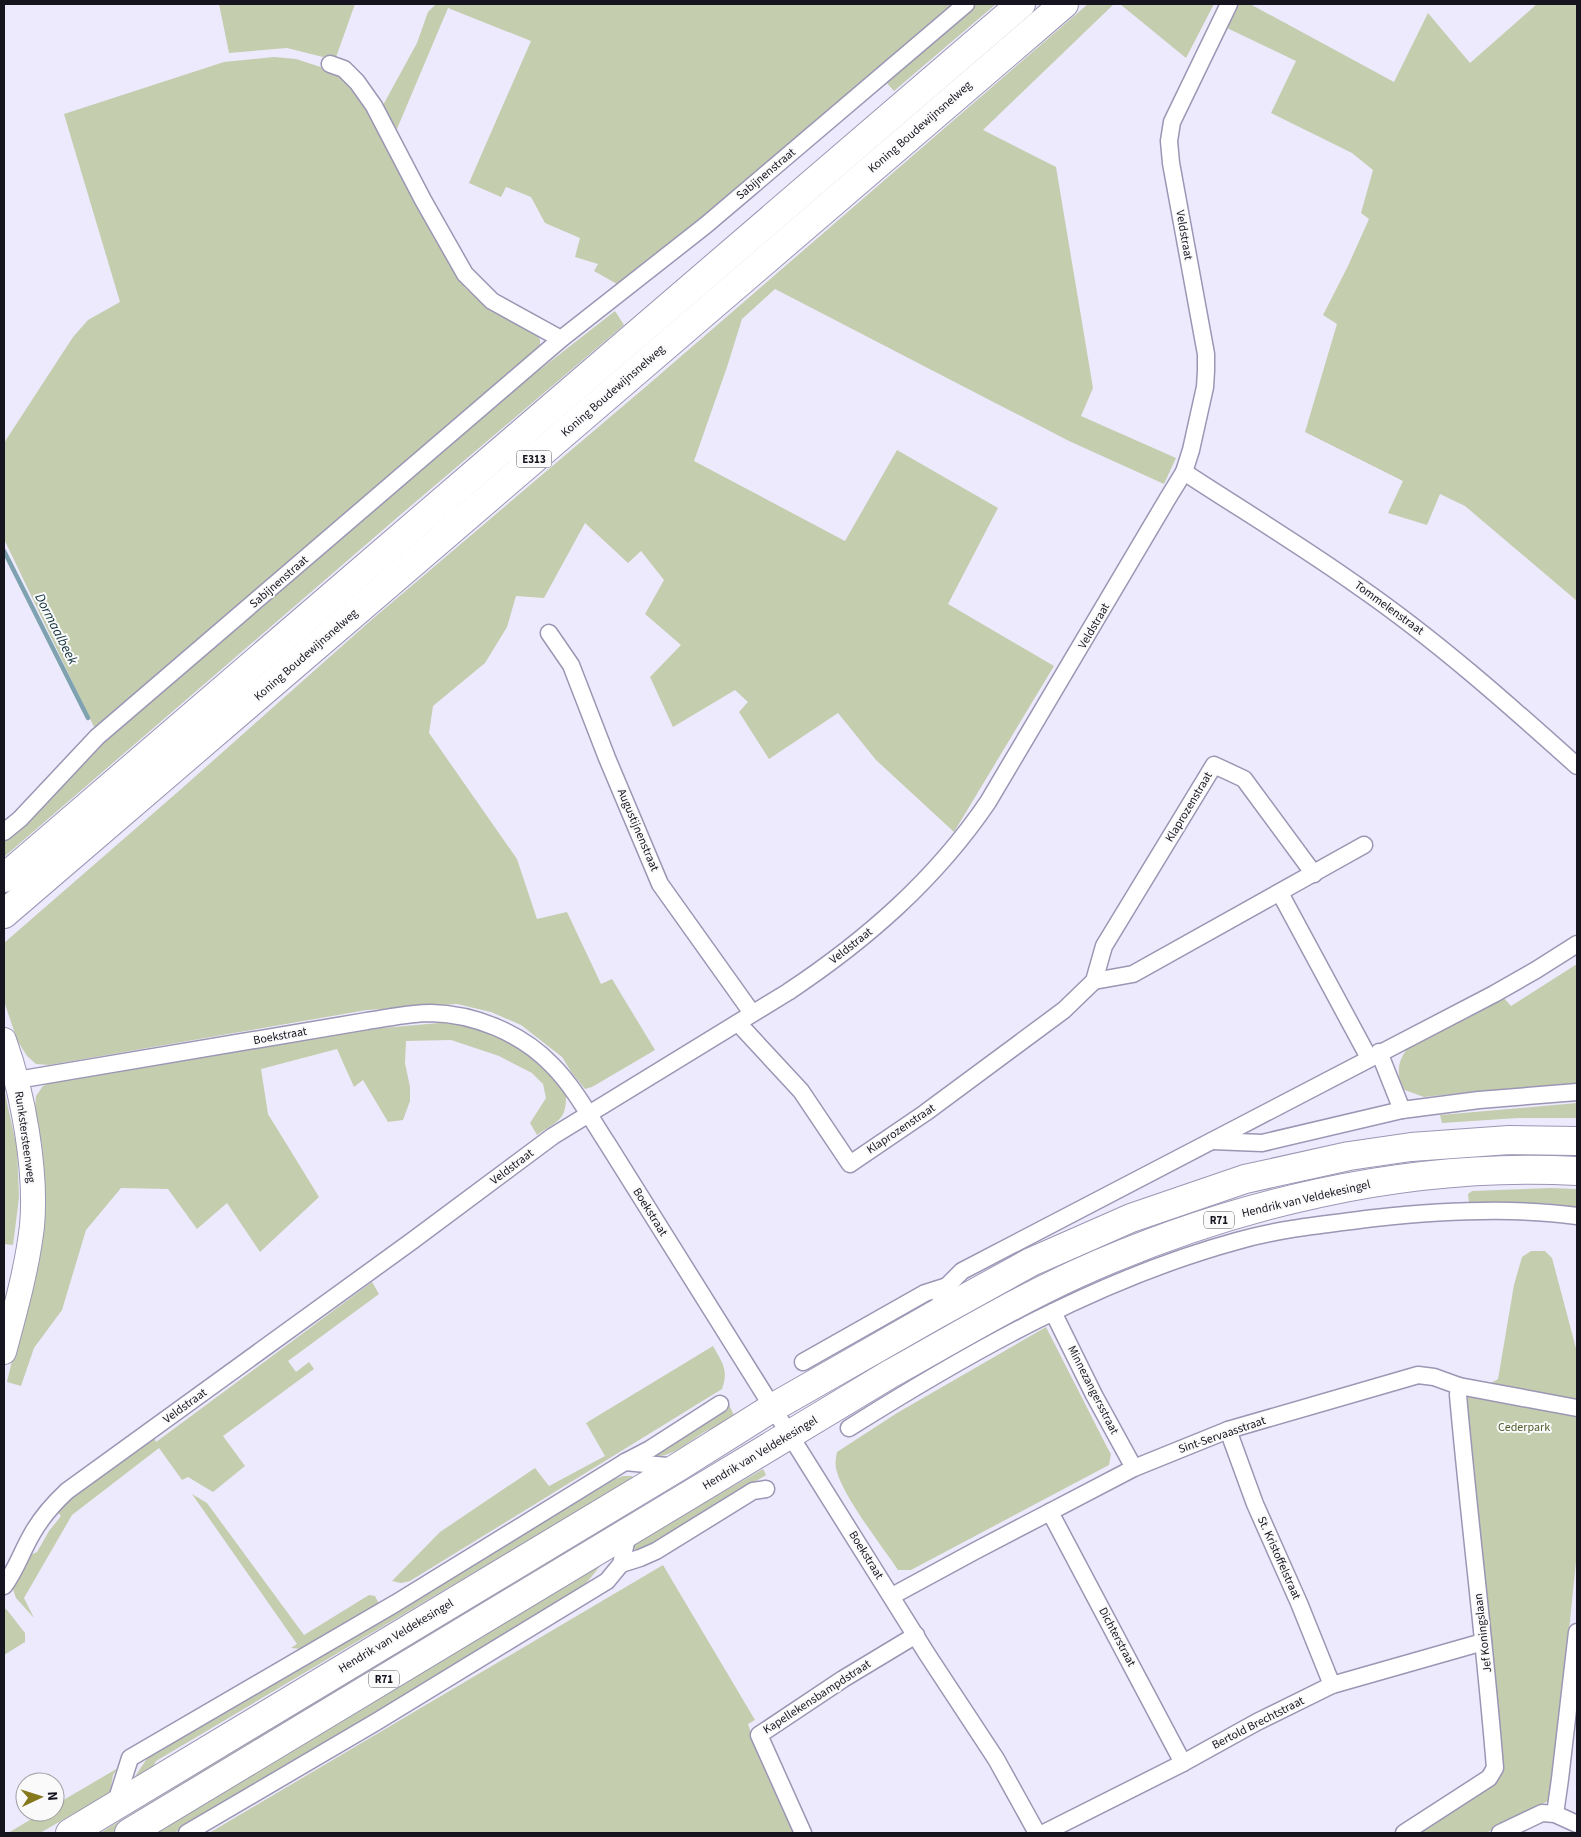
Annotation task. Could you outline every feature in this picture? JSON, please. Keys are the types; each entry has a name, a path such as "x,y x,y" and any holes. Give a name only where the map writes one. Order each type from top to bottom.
{"highway":[{"name":"E313","path":"4,878 1021,4"},
{"name":"Koning Boudewijnsnelweg","path":"4,914 1064,4"},
{"name":"Hendrik van Veldekesingel","path":"70,1833 678,1468 772,1408 934,1315 1040,1258 1132,1218 1245,1179 1349,1156 1411,1147 1509,1140 1577,1141"},
{"name":"Hendrik van Veldekesingel","path":"129,1833 890,1374 1016,1304 1073,1276 1139,1247 1251,1209 1357,1186 1444,1174 1505,1170 1577,1171"}],"street":[{"name":"Sabijnenstraat","path":"4,832 20,819 97,737 561,339 706,225 966,4"},
{"name":"Veldstraat","path":"4,1586 44,1516 67,1492 426,1231 553,1136 738,1023 822,969 870,932 917,888 968,830 988,802 1065,675 1184,472 1191,450 1203,396 1206,354 1171,163 1169,141 1172,122 1229,4"},
{"path":"330,64 344,69 357,82 374,106 423,200 465,274 492,301 561,339"},
{"name":"Tommelenstraat","path":"1184,472 1358,585 1425,635 1503,700 1577,766"},
{"name":"Augustijnenstraat","path":"549,633 571,665 607,758 660,884 752,1013"},
{"name":"Klaprozenstraat","path":"738,1023 801,1091 850,1164 925,1113 1064,1010 1094,981 1104,946 1214,765 1244,779 1314,874"},
{"path":"1094,981 1132,974 1364,845"},
{"path":"1280,892 1374,1055 1402,1110"},
{"path":"934,1315 947,1286 962,1271 1494,994 1577,944"},
{"name":"Boekstraat","path":"17,1080 412,1014 450,1014 478,1021 504,1031 538,1052 553,1066 588,1114 772,1408 996,1758 1037,1833"},
{"name":"Runkstersteenweg","path":"4,1040 17,1080 33,1180 32,1226 25,1272 4,1352"},
{"path":"1210,1141 1262,1143 1402,1110 1479,1100 1577,1092"},
{"name":"Hendrik van Veldekesingel","path":"849,1428 924,1380 1053,1312 1118,1282 1186,1257 1238,1241 1292,1228 1426,1212 1547,1212 1577,1216"},
{"path":"803,1362 925,1294 947,1286"},
{"name":"Minnezangersstraat","path":"1053,1312 1094,1395 1134,1468"},
{"path":"890,1374 924,1380"},
{"name":"Sint-Servaasstraat","path":"892,1596 1134,1468 1228,1430 1418,1375 1459,1386 1577,1408"},
{"name":"Jef Koningslaan","path":"1404,1833 1489,1778 1495,1768 1487,1671 1464,1466 1458,1395 1459,1386"},
{"path":"115,1805 130,1758 396,1603 720,1404"},
{"name":"St. Kristoffelstraat","path":"1228,1430 1255,1504 1299,1603 1332,1685"},
{"path":"624,1462 678,1468"},
{"path":"621,1564 656,1551 752,1491 766,1489"},
{"name":"Dichterstraat","path":"1050,1512 1183,1762"},
{"path":"187,1833 376,1722 608,1581 621,1564 629,1530"},
{"path":"1555,1814 1577,1632"},
{"name":"Kapellekensbampdstraat","path":"803,1833 759,1735 843,1679 916,1635"},
{"name":"Bertold Brechtstraat","path":"1044,1833 1332,1685 1483,1642"},
{"path":"1500,1833 1542,1813 1555,1814 1577,1824"}],"green space":[{"path":"219,4 355,4 335,60 287,48 229,53"},
{"path":"436,4 953,4 624,285 617,284 594,271 598,264 575,257 580,238 545,223 531,197 506,187 501,197 469,183 531,41 448,8 394,136 382,107 417,43 428,12"},
{"path":"977,4 996,4 894,91 885,81"},
{"path":"1088,4 1114,4 983,130 1056,167 1093,388 1081,416 1176,458 1164,484 1069,441 775,289 742,319 694,461 845,541 897,450 998,508 948,604 1054,666 954,832 876,760 838,713 769,759 739,712 748,702 735,690 673,727 650,677 681,645 645,614 664,580 641,551 628,563 585,523 544,598 516,596 507,627 485,663 433,706 429,733 517,859 537,919 567,912 601,984 612,979 655,1050 592,1087 585,1089 562,1057 521,1025 491,1012 457,1004 367,1010 49,1065 36,1064 27,1056 17,1040 4,1001 4,943 369,622 649,384"},
{"path":"1120,4 1214,4 1186,58"},
{"path":"1238,4 1250,4 1394,82 1428,13 1470,63 1537,4 1577,4 1577,601 1465,506 1440,494 1427,525 1388,513 1403,481 1305,432 1337,324 1323,315 1369,219 1361,213 1373,170 1352,153 1271,113 1296,61 1227,28"},
{"path":"274,57 296,59 339,73 369,105 465,288 483,302 537,333 540,340 540,349 96,731 4,539 4,443 73,337 88,320 120,302 64,114 224,62"},
{"path":"615,311 624,325 406,510 4,857 4,839 100,745 492,407"},
{"path":"1577,964 1577,1084 1424,1097 1402,1089 1399,1067 1408,1048 1503,997 1511,1006"},
{"path":"450,1022 477,1027 502,1038 536,1062 566,1090 565,1108 557,1122 537,1135 530,1123 546,1098 543,1084 532,1073 499,1056 451,1040 406,1041 405,1063 410,1087 410,1101 403,1120 388,1122 363,1080 354,1087 337,1049 261,1069 268,1114 319,1197 260,1252 227,1203 197,1229 168,1189 121,1188 86,1230 62,1310 34,1348 21,1386 7,1382 33,1271 45,1193 42,1146 35,1108 36,1096 43,1086 60,1078 147,1066 360,1030"},
{"path":"4,1089 17,1148 19,1198 13,1245 4,1244"},
{"path":"1577,1103 1577,1118 1518,1118 1442,1123 1440,1115"},
{"path":"1577,1189 1577,1207 1542,1203 1469,1203 1468,1194 1472,1191"},
{"name":"Cederpark","path":"1531,1251 1545,1251 1552,1258 1577,1352 1577,1552 1550,1800 1486,1833 1416,1833 1503,1766 1472,1473 1475,1475 1465,1402 1467,1397 1498,1379 1514,1285 1522,1257"},
{"path":"372,1282 379,1294 288,1361 296,1372 309,1362 314,1369 223,1436 245,1466 213,1492 188,1477 182,1480 159,1448 72,1515 24,1598 34,1618 16,1598 12,1587 28,1556 37,1552 49,1531 61,1516 57,1512 71,1498 154,1438 156,1442"},
{"path":"1046,1327 1111,1454 1109,1465 911,1570 898,1570 863,1520 839,1479 836,1468 837,1452 897,1413"},
{"path":"713,1346 724,1366 725,1377 722,1389 410,1581 401,1583 392,1581 440,1532 535,1468 549,1486 605,1456 586,1423"},
{"path":"724,1400 727,1400 736,1420 706,1431 675,1451 661,1456 654,1456 653,1454"},
{"path":"763,1469 766,1475 648,1546 637,1552 631,1545"},
{"path":"623,1476 632,1476 633,1478 156,1761 149,1774 135,1782 134,1778 148,1757"},
{"path":"192,1494 207,1503 304,1635 369,1595 375,1596 378,1602 377,1607 302,1649 291,1648 297,1644"},
{"path":"635,1509 616,1529 112,1833 100,1833 190,1778 199,1769"},
{"path":"605,1560 588,1581 577,1590 174,1833 155,1833 588,1572"},
{"path":"663,1565 755,1720 748,1724 757,1751 798,1833 209,1833"},
{"path":"4,1608 25,1633 25,1642 4,1655"},
{"path":"118,1768 113,1775 110,1793 98,1806 78,1811 65,1819 65,1799"},
{"path":"26,1822 59,1822 40,1833 8,1833"}],"waterway":[{"name":"Dormaalbeek","path":"4,551 88,718"}]}
